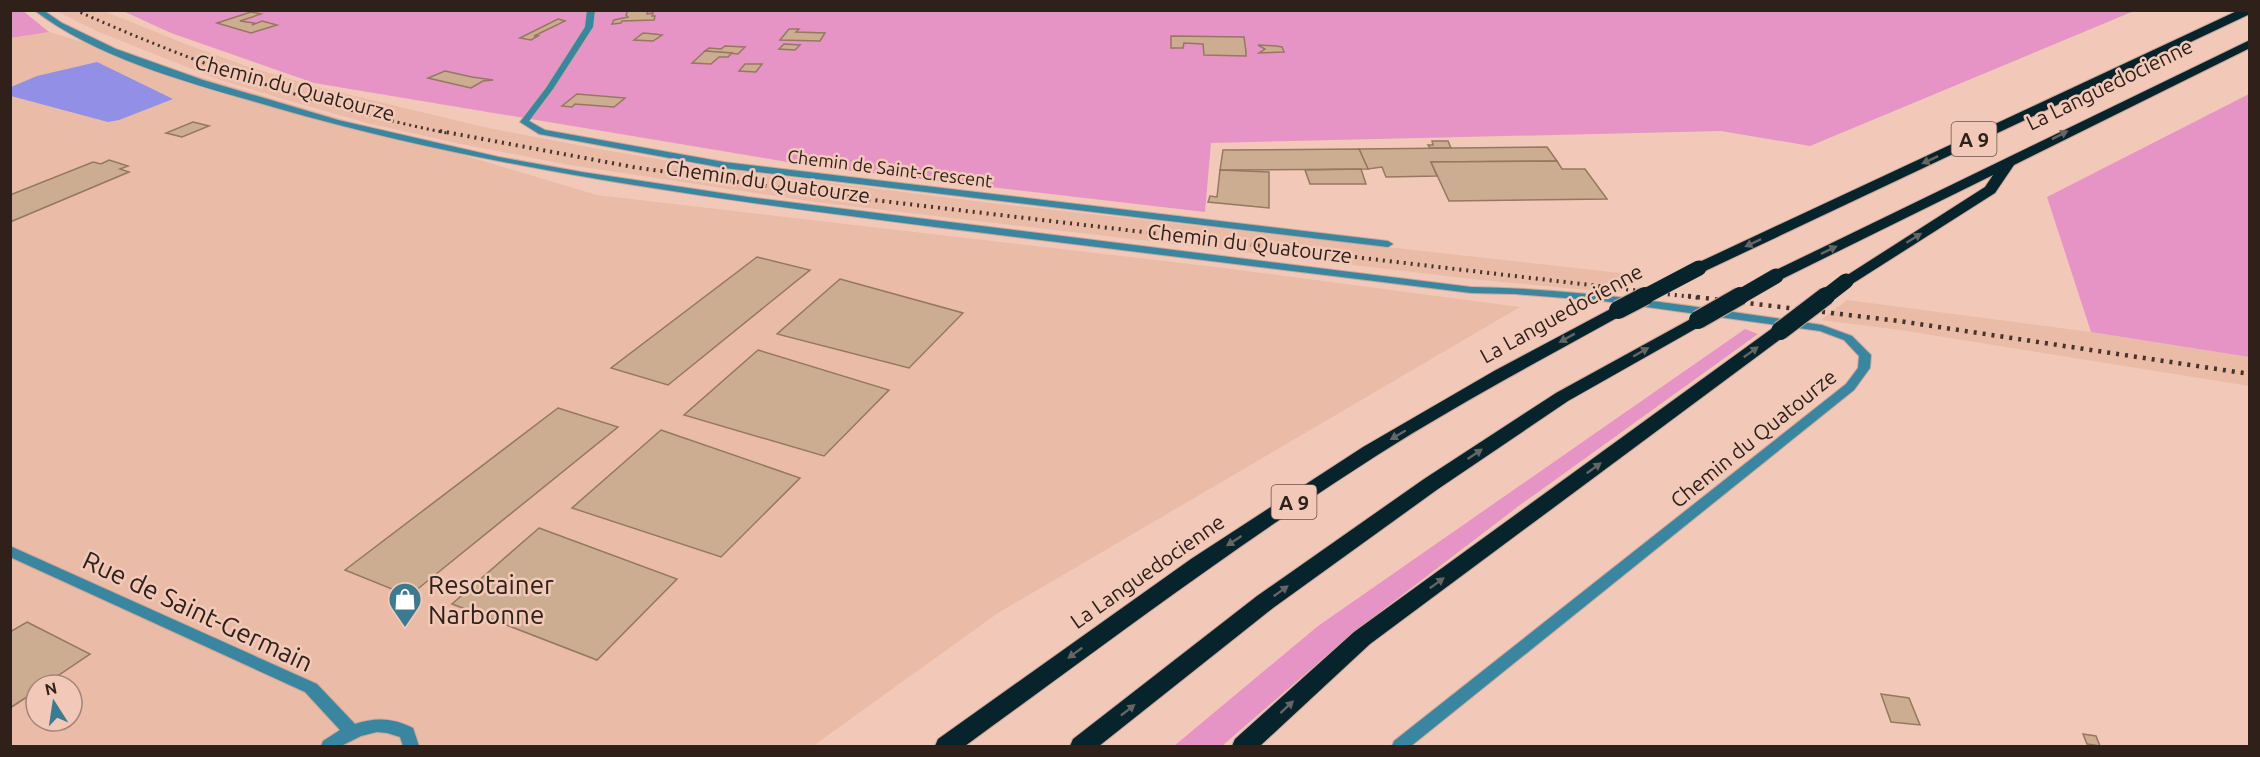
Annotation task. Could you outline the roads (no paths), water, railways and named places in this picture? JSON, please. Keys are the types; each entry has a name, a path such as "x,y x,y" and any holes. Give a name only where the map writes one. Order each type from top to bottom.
{"highway":[{"name":"La Languedocienne","path":"947,747 1200,564 1370,451 1500,375 1699,268 2249,10"},
{"name":"La Languedocienne","path":"1082,747 1265,602 1431,484 1562,397 1776,276 2250,43"},
{"path":"1244,747 1362,638 1846,280 1990,190 2008,162"}],"street":[{"name":"Chemin du Quatourze","path":"37,10 51,21 100,45 184,77 310,116 500,159 731,198 1471,290 1515,290 1575,295 1822,328 1848,338 1865,355 1864,368 1850,387 1400,747"},
{"name":"Chemin de Saint-Crescent","path":"591,10 589,27 549,89 524,122 542,132 724,165 1388,244"},
{"name":"Rue de Saint-Germain","path":"14,557 311,688 352,732"},
{"path":"329,747 352,732 369,726 385,725 398,727 407,734 411,747"}],"railway":[{"path":"75,10 120,30 258,82 351,110 447,133"},
{"path":"440,131 633,167 823,194 1700,298"},
{"path":"1688,296 1899,321 2250,374"}],"place":[{"name":"Resotainer Narbonne","path":"405,628"}]}
